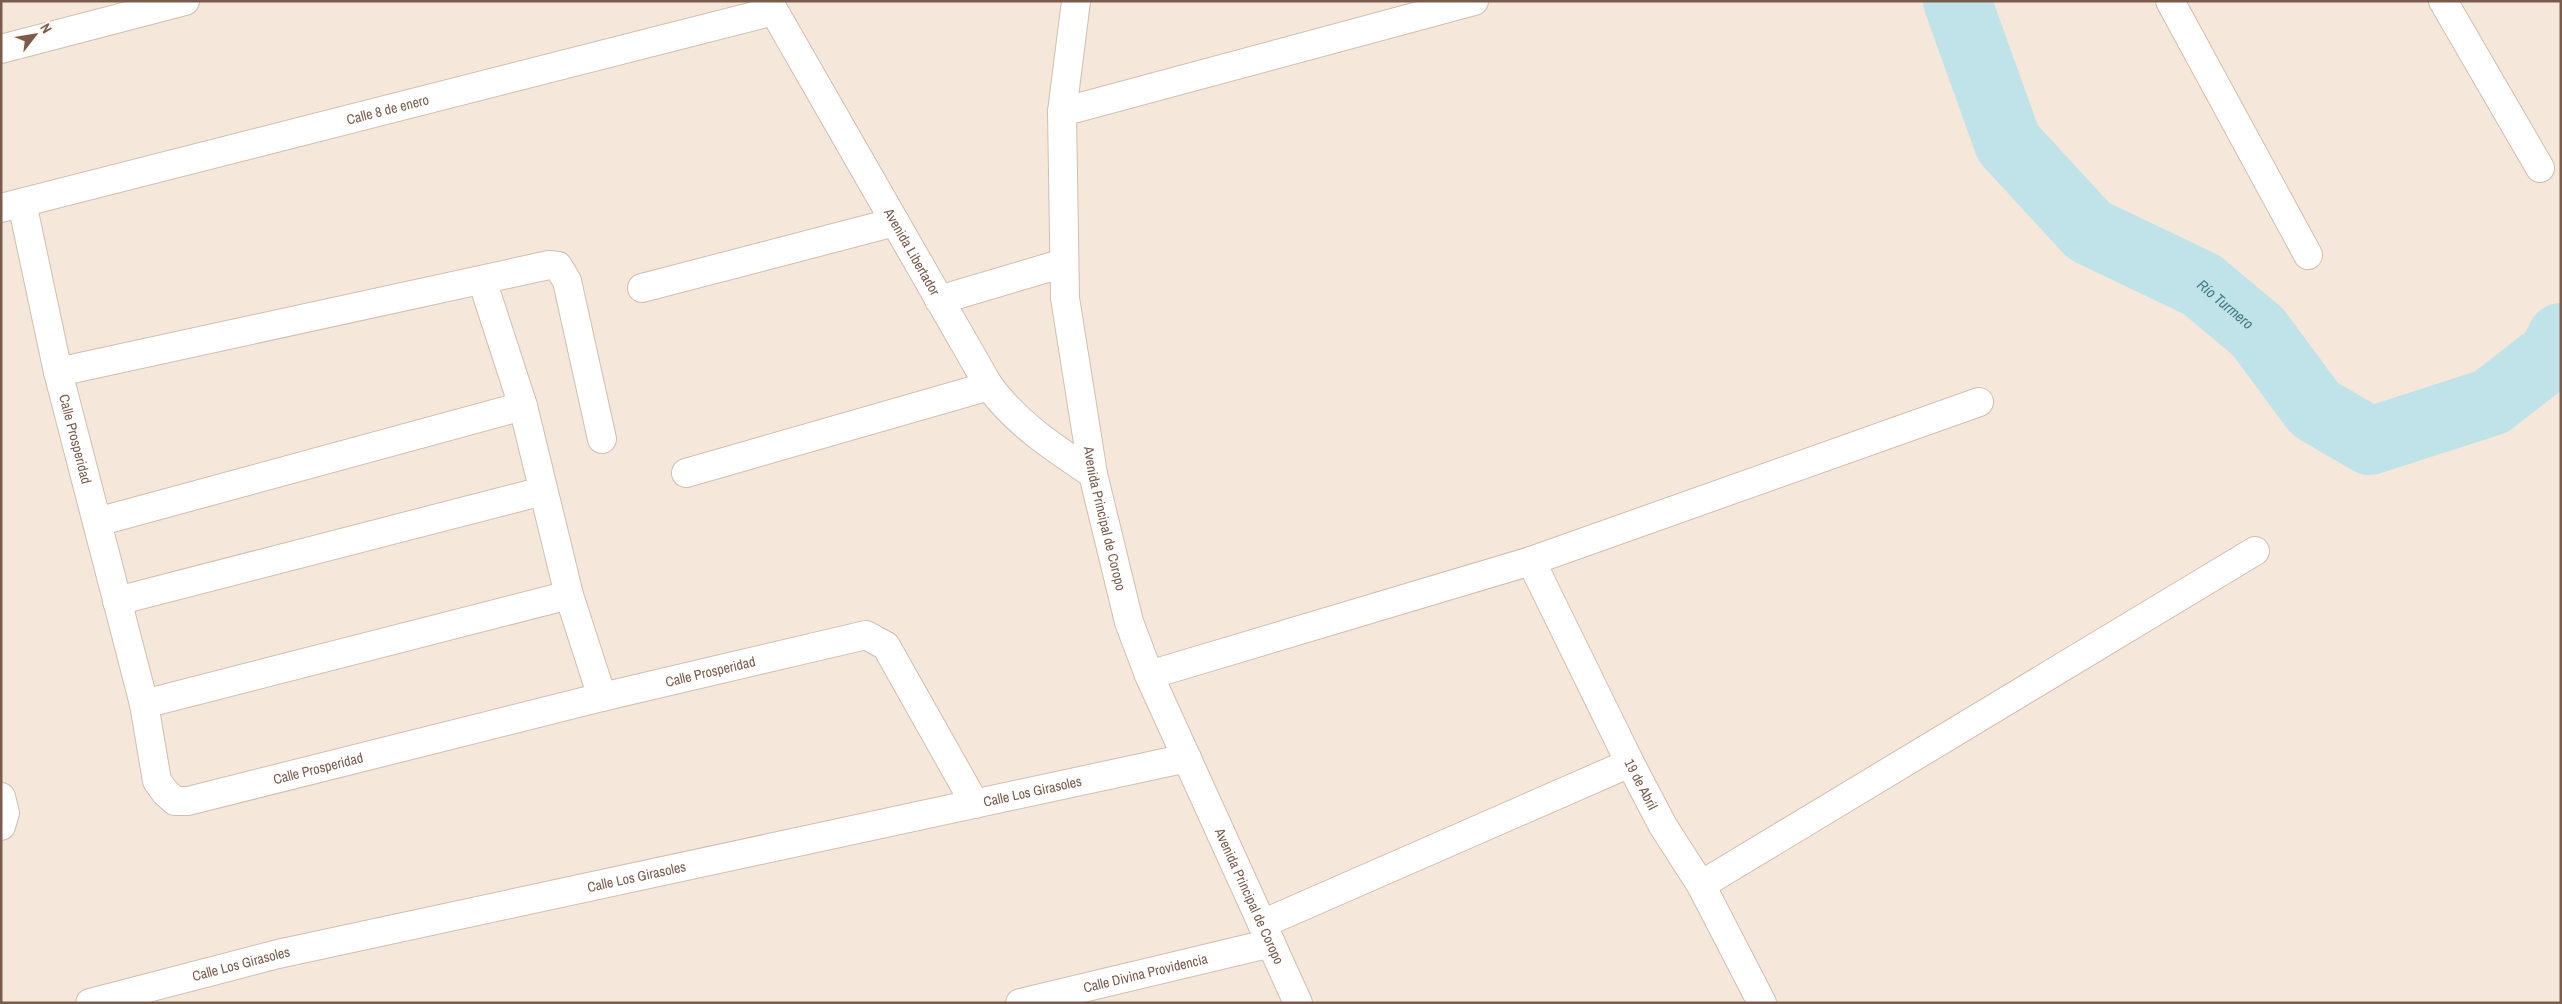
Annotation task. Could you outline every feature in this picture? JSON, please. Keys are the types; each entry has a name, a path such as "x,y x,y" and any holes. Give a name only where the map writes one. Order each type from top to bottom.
{"street":[{"path":"1,49 185,1"},
{"name":"Avenida Principal de Coropo","path":"1076,1 1062,112 1065,298 1093,474 1129,622 1149,676 1298,1003"},
{"path":"1062,112 1474,1"},
{"path":"2170,1 2308,255"},
{"path":"2443,1 2540,168"},
{"name":"Calle 8 de enero","path":"12,205 769,6"},
{"name":"Avenida Libertador","path":"769,6 989,386 1004,406 1035,435 1093,474"},
{"name":"Calle Prosperidad","path":"12,205 58,372 144,704 157,780 165,792 175,801 188,801 602,697 866,635 886,646 975,804"},
{"path":"642,288 895,222"},
{"path":"939,300 1064,263"},
{"path":"58,372 549,265 558,266 564,273 602,439"},
{"path":"482,280 523,406 569,595 602,697"},
{"path":"686,473 989,386"},
{"path":"1149,676 1530,561 1979,402"},
{"path":"97,522 523,406"},
{"path":"117,601 543,491"},
{"path":"1701,885 2255,551"},
{"name":"19 de Abril","path":"1530,561 1630,763 1664,826 1701,885 1762,1003"},
{"path":"144,704 569,595"},
{"name":"Calle Los Girasoles","path":"90,1003 278,954 1187,758"},
{"name":"Calle Divina Providencia","path":"1020,1003 1266,933 1630,763"},
{"path":"1,797 5,813 1,826"}],"shaded area":[{"path":"1,1 2561,1 2561,1003 1,1003"}],"waterway":[{"name":"Río Turmero","path":"1957,1 2008,143 2089,231 2202,285 2258,332 2315,409 2370,441 2491,402 2553,354 2561,337"}]}
